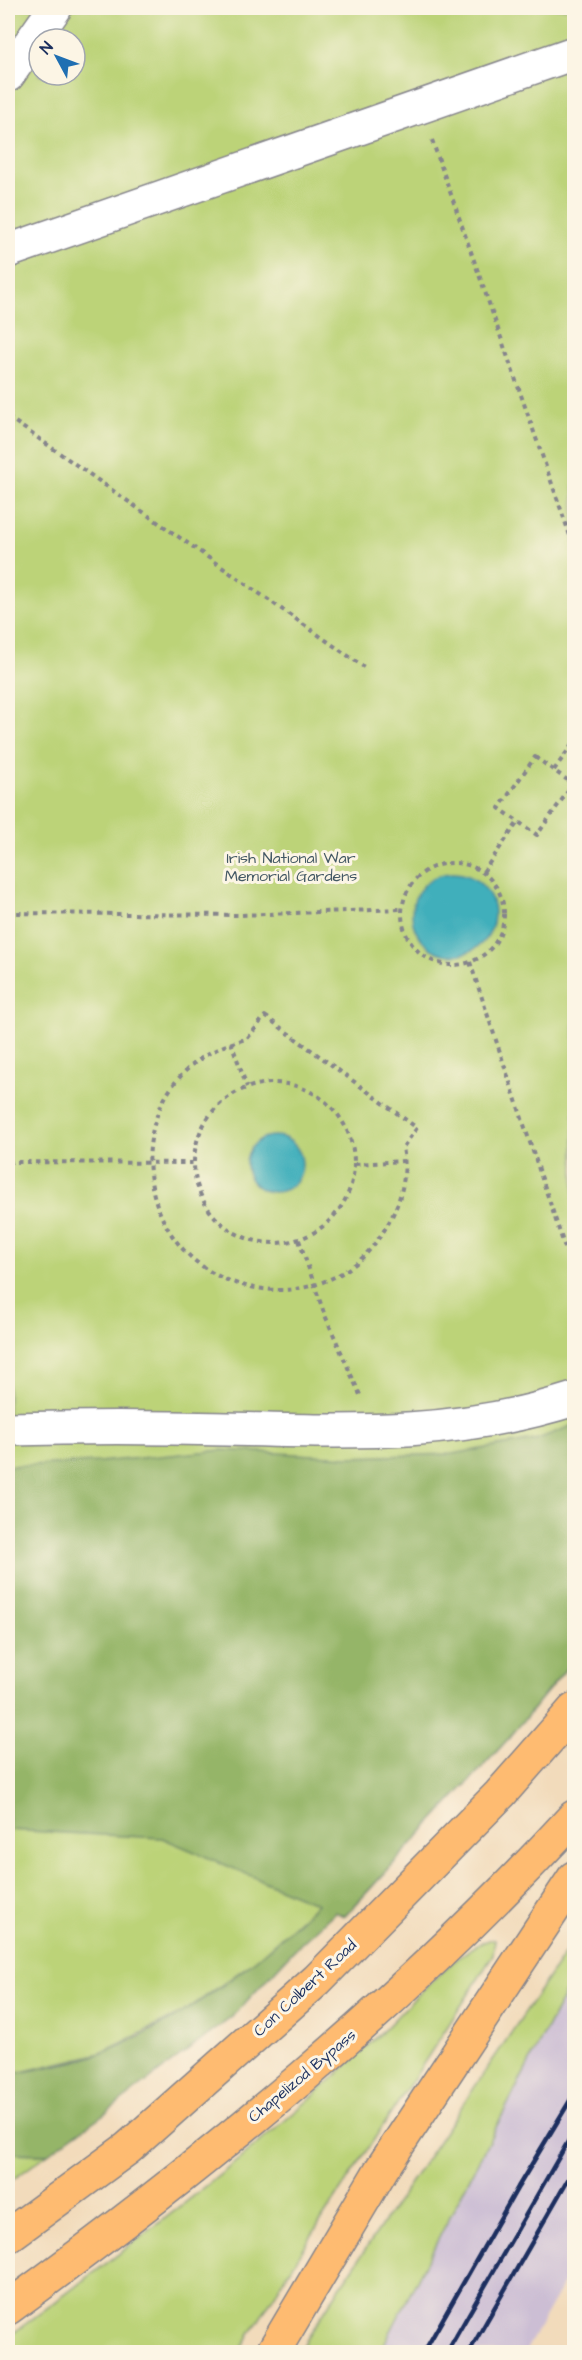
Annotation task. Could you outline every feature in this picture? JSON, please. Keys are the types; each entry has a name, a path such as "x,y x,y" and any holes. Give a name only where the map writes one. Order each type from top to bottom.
{"main road":[{"name":"Con Colbert Road","path":"8,2236 128,2148 317,1980 500,1794 574,1710"},
{"name":"Chapelizod Bypass","path":"8,2308 129,2220 347,2039 514,1881 574,1817"},
{"path":"273,2352 381,2170 574,1878"}],"lane":[{"path":"8,75 55,8"},
{"path":"8,251 574,53"},
{"path":"8,1429 215,1428 377,1432 440,1428 490,1421 574,1399"}],"path":[{"path":"420,107 574,547"},
{"path":"8,417 364,667"},
{"path":"574,656 569,678 574,702"},
{"path":"554,770 574,742"},
{"path":"535,757 573,784 537,835 518,822 499,808 535,757"},
{"path":"483,872 518,822"},
{"path":"449,862 467,864 483,872 500,893 504,921 493,946 483,956 456,965 441,964 416,950 402,924 401,909 406,892 416,877 431,866 449,862"},
{"path":"8,913 239,915 401,909"},
{"path":"470,962 574,1275"},
{"path":"265,1016 417,1128 403,1147 405,1161 403,1188 394,1214 380,1238 362,1258 347,1269 314,1285 291,1290 243,1286 221,1278 200,1265 183,1250 157,1210 148,1163 151,1137 159,1113 171,1090 187,1070 208,1054 231,1042 247,1039 265,1016"},
{"path":"231,1042 248,1087"},
{"path":"278,1083 293,1085 322,1098 333,1108 346,1127 354,1149 355,1164 350,1192 335,1217 313,1234 299,1240 272,1244 245,1238 221,1224 201,1196 194,1163 195,1149 205,1122 224,1101 248,1087 278,1083"},
{"path":"355,1164 405,1161"},
{"path":"8,1162 194,1163"},
{"path":"299,1240 314,1285 377,1432"}],"shaded area":[{"path":"574,1976 574,2265 525,2352 380,2352"}],"green space":[{"name":"Irish National War Memorial Gardens","path":"8,8 574,8 574,1659 509,1738 345,1916 317,1904 256,1960 184,2012 101,2053 8,2075"},
{"path":"574,1425 574,1659 509,1738 345,1916 335,1912 294,1950 232,2017 48,2154 8,2153 8,2075 91,2057 161,2025 217,1990 243,1970 317,1904 162,1838 8,1830 8,1466 99,1462 222,1450 349,1457 452,1454 535,1440"},
{"path":"495,1939 493,1955 239,2352 8,2352 8,2337 152,2229 246,2153 337,2074 452,1963 467,1951"},
{"path":"573,1941 574,1976 380,2352 299,2352 334,2296"},
{"path":"8,2153 48,2154 8,2183"}],"water":[{"path":"453,873 469,876 482,885 491,898 494,914 491,930 482,943 469,952 453,955 437,952 424,943 415,930 412,914 415,898 424,885 437,876"},
{"path":"274,1136 289,1141 297,1149 302,1164 297,1179 289,1187 274,1192 259,1187 251,1179 246,1164 251,1149 259,1141"}],"railway":[{"path":"424,2352 574,2094"},
{"path":"447,2352 574,2131"},
{"path":"469,2352 574,2169"}]}
